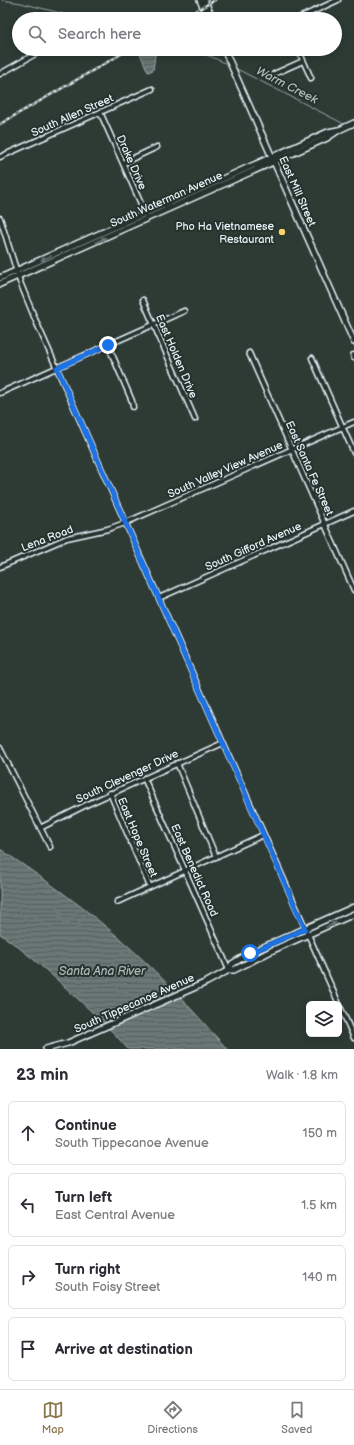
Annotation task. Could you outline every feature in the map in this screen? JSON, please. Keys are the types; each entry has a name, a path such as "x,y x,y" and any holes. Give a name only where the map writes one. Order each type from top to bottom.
{"main road":[{"path":"200,0 205,12"},
{"path":"204,0 210,12"},
{"name":"East Mill Street","path":"228,56 354,342"},
{"name":"South Waterman Avenue","path":"273,159 302,150 354,123"},
{"name":"South Waterman Avenue","path":"0,278 69,254 146,216 273,159 328,132 339,130"},
{"path":"302,150 305,145 328,135 328,132"},
{"name":"South Waterman Avenue","path":"0,284 18,273 88,239 146,216"},
{"path":"69,254 88,242 88,239"},
{"name":"South Tippecanoe Avenue","path":"229,970 232,964 250,953 354,907"},
{"name":"South Tippecanoe Avenue","path":"46,1049 68,1043 229,970 234,970 272,950 354,914"}],"street":[{"path":"312,12 338,0"},
{"path":"0,74 32,56"},
{"path":"301,56 310,78"},
{"path":"274,74 303,61"},
{"name":"South Allen Street","path":"0,157 152,89"},
{"name":"Drake Drive","path":"100,112 146,216"},
{"path":"123,163 157,147"},
{"path":"0,218 28,301 307,935 338,1001"},
{"name":"East Holden Drive","path":"143,300 195,419"},
{"path":"0,393 184,311"},
{"path":"108,345 132,401 133,407"},
{"name":"East Santa Fe Street","path":"249,353 354,590"},
{"path":"312,358 354,453"},
{"name":"South Valley View Avenue","path":"125,523 354,422"},
{"name":"South Gifford Avenue","path":"159,598 354,511"},
{"name":"Lena Road","path":"0,567 67,538 108,529 125,523"},
{"name":"South Clevenger Drive","path":"40,828 110,793 223,743"},
{"path":"0,748 50,847"},
{"path":"177,763 216,857"},
{"name":"East Benedict Road","path":"144,778 229,970"},
{"name":"East Hope Street","path":"110,793 150,888"},
{"path":"117,902 264,835"},
{"path":"342,1011 354,1038"}],"water":[{"path":"141,56 155,56 153,70 148,72"},
{"name":"Santa Ana River","path":"0,849 66,895 113,933 167,983 227,1049 128,1049 104,1023 59,982 0,934"}],"waterway":[{"name":"Warm Creek","path":"2,0 56,12"},
{"name":"Warm Creek","path":"209,56 229,65"},
{"name":"Warm Creek","path":"235,68 346,125"}],"railway":[{"path":"194,12 215,0"},
{"path":"0,124 118,56"}],"place":[{"name":"Pho Ha Vietnamese Restaurant","path":"282,232"}],"route":[{"path":"108,345 57,368 305,929 263,946 250,953"}]}
